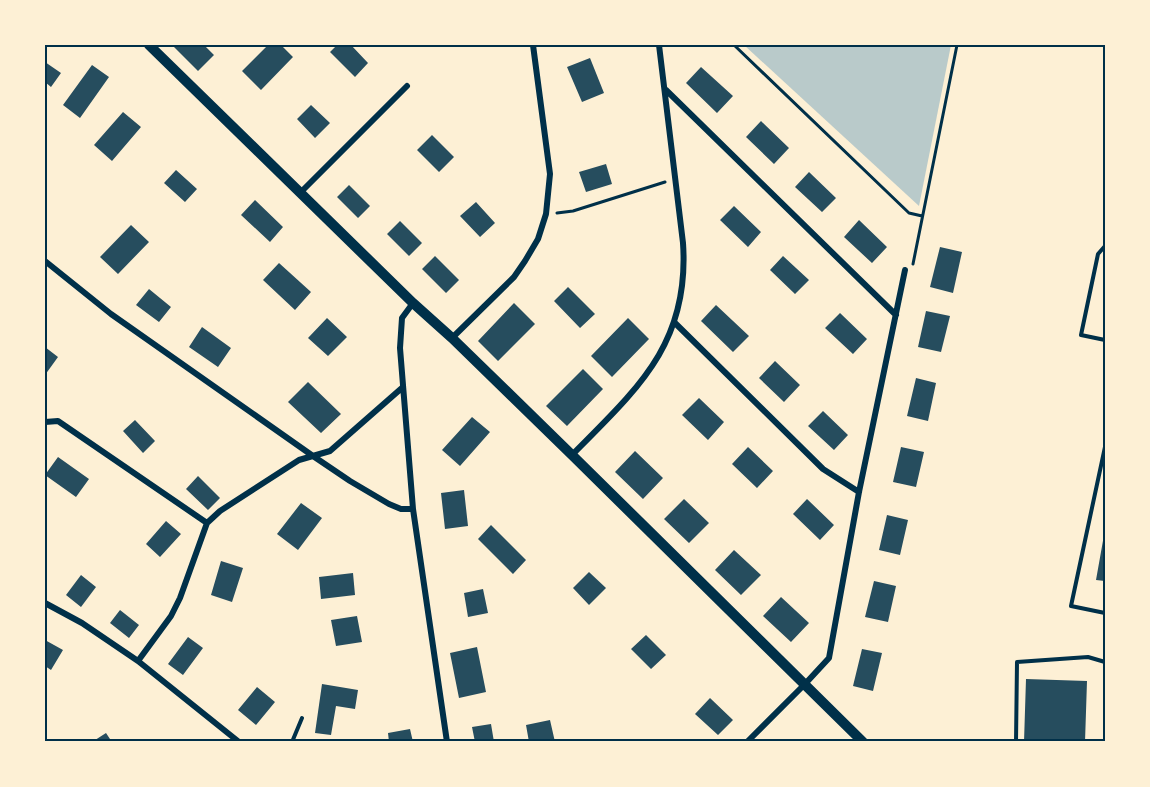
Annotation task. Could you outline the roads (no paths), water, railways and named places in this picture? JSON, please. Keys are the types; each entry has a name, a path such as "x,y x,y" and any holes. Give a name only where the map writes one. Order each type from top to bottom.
{"street":[{"path":"150,45 572,455 863,742"},
{"path":"452,338 514,277 538,239 546,214 550,174 533,45"},
{"path":"572,455 641,383 675,324 682,287 684,256 658,45"},
{"path":"301,192 407,86"},
{"path":"665,89 896,315"},
{"path":"45,261 111,314 350,481 389,504 402,509 413,509"},
{"path":"747,742 829,658 859,492 905,270"},
{"path":"413,303 404,313 400,325 403,387 413,509 447,742"},
{"path":"675,324 823,469 859,492"},
{"path":"138,661 171,616 180,598 207,523 220,511 298,460 330,451 403,387"},
{"path":"45,422 58,421 207,523"},
{"path":"45,603 82,623 138,661 239,742"}],"lane":[{"path":"1105,246 1098,254 1082,335 1105,340"},
{"path":"1105,447 1071,606 1105,613"},
{"path":"1016,742 1017,662 1088,657 1105,662"},
{"path":"292,742 302,718"}]}
